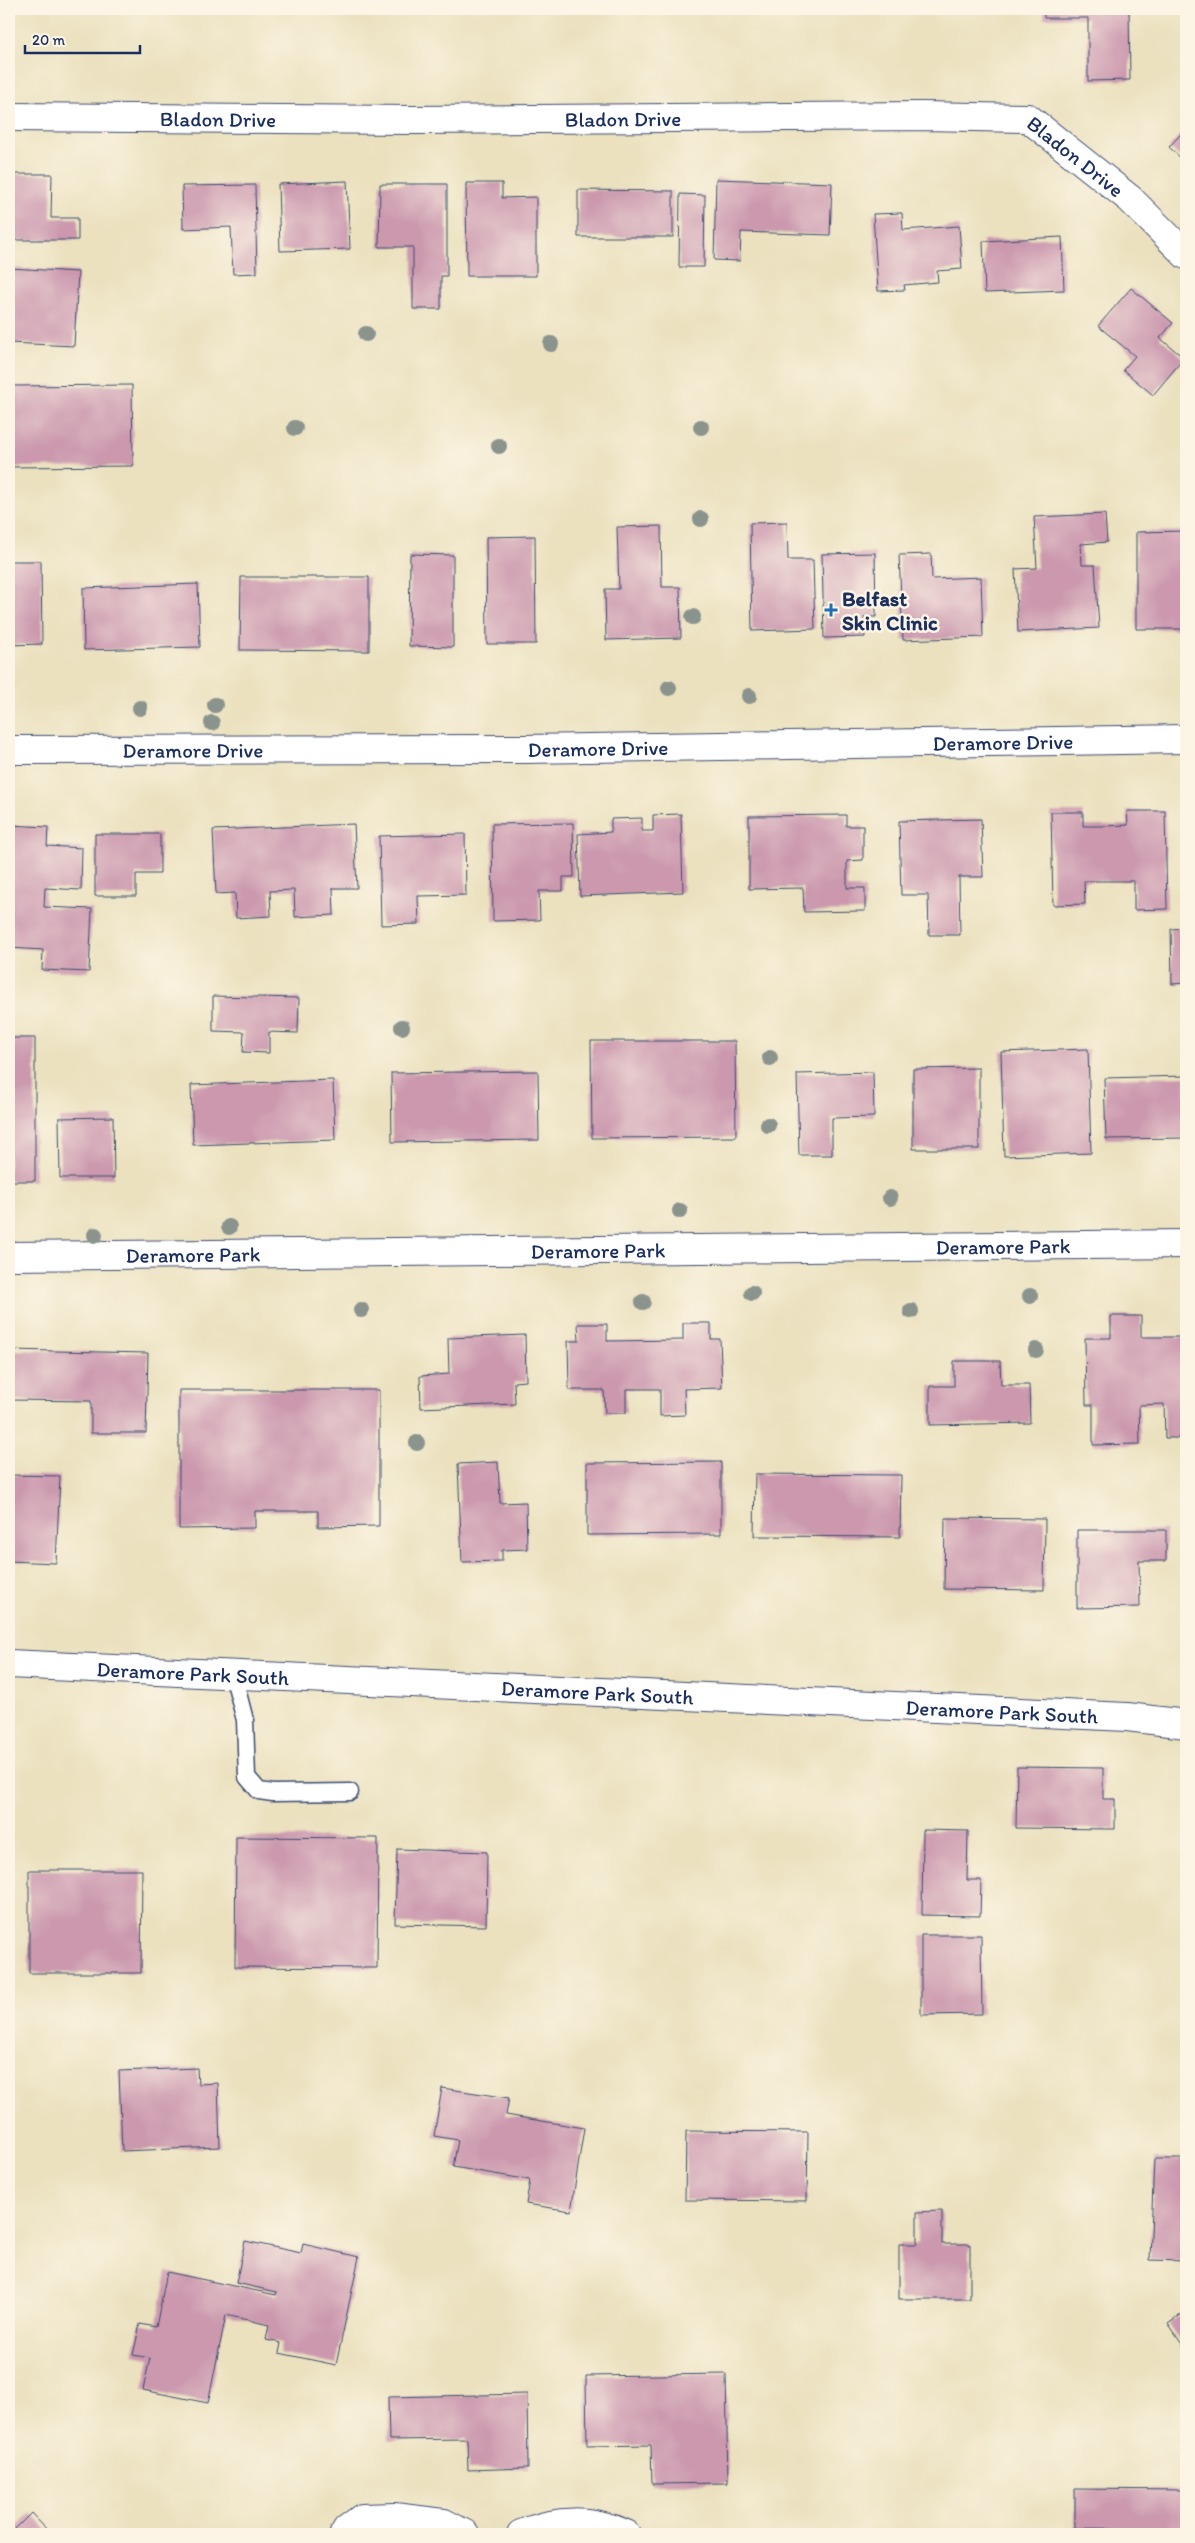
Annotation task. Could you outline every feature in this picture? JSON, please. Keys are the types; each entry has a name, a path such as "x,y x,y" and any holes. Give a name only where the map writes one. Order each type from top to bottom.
{"street":[{"name":"Bladon Drive","path":"9,117 412,120 922,116 1028,118 1130,199 1186,255"},
{"name":"Deramore Drive","path":"9,750 524,749 1186,740"},
{"name":"Deramore Park","path":"9,1256 1186,1244"},
{"name":"Deramore Park South","path":"9,1664 1127,1717 1186,1724"},
{"path":"344,2534 347,2529 362,2518 394,2517 444,2523 465,2534"},
{"path":"521,2534 537,2528 572,2522 604,2525 626,2534"}],"lane":[{"path":"233,1674 246,1720 247,1777 259,1791 274,1793 350,1792"}],"building":[{"path":"9,9 11,9 11,39 9,39"},
{"path":"1044,9 1129,9 1130,80 1088,81 1088,18 1044,18"},
{"path":"1186,128 1186,163 1169,147"},
{"path":"9,174 52,174 51,218 78,218 78,240 9,240"},
{"path":"716,179 832,183 830,235 741,232 740,261 714,260"},
{"path":"347,181 350,249 280,251 278,184"},
{"path":"466,183 502,183 502,198 536,197 536,276 467,276"},
{"path":"380,184 447,184 447,276 441,276 441,309 413,309 413,247 379,247"},
{"path":"255,185 257,273 233,274 231,227 183,229 182,186"},
{"path":"578,190 673,191 673,237 578,237"},
{"path":"680,194 705,195 704,267 679,267"},
{"path":"902,213 903,230 959,226 962,269 937,271 938,282 904,285 905,290 878,291 873,214"},
{"path":"1062,237 1064,290 985,293 983,241"},
{"path":"9,268 78,272 74,346 9,343"},
{"path":"1131,288 1173,323 1160,338 1184,358 1153,395 1123,370 1135,356 1098,326"},
{"path":"132,385 133,466 9,467 9,386"},
{"path":"1105,514 1107,542 1081,544 1082,565 1095,565 1099,628 1018,632 1015,569 1037,568 1034,517"},
{"path":"787,522 788,560 813,560 815,629 752,631 750,523"},
{"path":"661,526 662,587 680,587 681,638 606,640 605,589 619,589 617,527"},
{"path":"1186,531 1186,629 1136,629 1136,532"},
{"path":"535,536 536,644 487,644 486,537"},
{"path":"875,553 876,617 864,617 865,637 824,638 822,554"},
{"path":"410,554 453,555 453,647 409,646"},
{"path":"931,554 932,579 981,577 983,637 903,640 899,555"},
{"path":"9,561 41,561 42,644 9,645"},
{"path":"241,577 369,577 369,651 240,650"},
{"path":"198,584 200,647 84,650 83,588"},
{"path":"1127,811 1165,811 1167,909 1134,910 1134,881 1084,881 1085,904 1053,905 1051,812 1083,812 1083,826 1103,826 1128,825"},
{"path":"681,814 683,892 580,896 578,834 611,832 611,819 642,818 642,831 653,831 653,815"},
{"path":"846,815 846,826 863,826 863,860 847,861 847,888 865,888 865,911 804,912 803,888 749,889 749,816"},
{"path":"981,819 983,877 959,877 960,935 929,935 928,895 901,895 899,821"},
{"path":"573,823 574,877 563,877 563,891 539,891 540,920 493,921 492,824"},
{"path":"354,824 357,888 333,888 334,915 295,917 294,890 270,891 271,916 236,918 235,893 216,894 213,830"},
{"path":"9,825 48,827 47,846 82,848 81,890 45,888 44,907 92,909 89,972 42,970 43,950 9,948"},
{"path":"95,834 160,834 160,874 136,874 136,896 95,896"},
{"path":"465,834 466,895 418,896 419,924 381,925 379,836"},
{"path":"1186,928 1186,983 1172,984 1171,929"},
{"path":"213,996 299,998 298,1033 269,1032 269,1053 243,1052 244,1032 213,1031"},
{"path":"9,1038 35,1038 35,1181 9,1181"},
{"path":"591,1041 735,1041 736,1137 592,1138"},
{"path":"1088,1049 1091,1153 1004,1156 1001,1052"},
{"path":"979,1068 979,1149 913,1149 913,1069"},
{"path":"538,1071 539,1140 392,1142 391,1073"},
{"path":"873,1072 874,1117 832,1118 832,1155 799,1155 797,1074"},
{"path":"1186,1076 1186,1138 1106,1139 1104,1078"},
{"path":"333,1080 335,1140 193,1145 191,1085"},
{"path":"113,1117 114,1178 60,1178 59,1118"},
{"path":"1111,1316 1141,1316 1141,1337 1186,1337 1186,1438 1165,1438 1164,1404 1139,1405 1140,1444 1093,1445 1093,1405 1086,1405 1085,1338 1111,1338"},
{"path":"683,1323 711,1323 711,1339 720,1339 722,1388 684,1389 685,1415 660,1416 660,1389 626,1389 626,1413 605,1413 604,1390 569,1390 568,1341 579,1341 578,1324 607,1324 607,1341 683,1340"},
{"path":"525,1335 526,1381 514,1382 515,1404 421,1408 420,1376 449,1374 448,1338"},
{"path":"9,1350 148,1353 146,1433 91,1433 91,1401 9,1400"},
{"path":"954,1361 1000,1361 1001,1385 1029,1385 1030,1423 930,1425 930,1386 954,1386"},
{"path":"179,1390 379,1390 379,1526 318,1527 318,1511 255,1511 255,1528 179,1529"},
{"path":"498,1462 500,1503 526,1502 527,1549 502,1550 502,1561 462,1562 458,1464"},
{"path":"721,1462 721,1534 587,1535 587,1463"},
{"path":"755,1474 901,1475 900,1537 754,1536"},
{"path":"9,1475 60,1476 56,1563 9,1561"},
{"path":"945,1518 1045,1519 1044,1590 944,1589"},
{"path":"1077,1530 1166,1530 1166,1561 1139,1561 1140,1607 1077,1608"},
{"path":"1017,1767 1103,1768 1103,1799 1115,1799 1115,1829 1016,1828"},
{"path":"923,1830 968,1831 967,1880 981,1880 980,1916 922,1915"},
{"path":"236,1837 378,1838 377,1968 235,1967"},
{"path":"397,1849 487,1852 486,1926 395,1924"},
{"path":"29,1870 142,1870 141,1973 29,1973"},
{"path":"921,1935 981,1935 982,2014 921,2015"},
{"path":"197,2068 198,2084 218,2083 220,2147 122,2151 119,2071"},
{"path":"442,2088 509,2098 506,2115 584,2128 571,2211 526,2204 530,2180 453,2167 458,2140 434,2136"},
{"path":"686,2131 808,2132 807,2201 685,2200"},
{"path":"1154,2159 1186,2159 1186,2261 1150,2260"},
{"path":"942,2211 942,2244 970,2244 970,2299 899,2299 899,2244 917,2244 917,2212"},
{"path":"245,2241 301,2253 303,2244 359,2257 336,2365 279,2353 281,2343 266,2340 269,2325 226,2315 208,2403 143,2390 150,2358 133,2355 140,2324 156,2327 167,2272 276,2295 277,2292 236,2283"},
{"path":"1186,2311 1186,2350 1168,2324"},
{"path":"726,2374 728,2483 652,2484 651,2445 587,2446 586,2376"},
{"path":"527,2394 528,2468 468,2470 467,2439 389,2440 388,2397"},
{"path":"1075,2489 1186,2490 1186,2534 1172,2534 1172,2529 1075,2528"},
{"path":"31,2513 51,2534 10,2534"}],"place":[{"name":"Belfast Skin Clinic","path":"831,610"}]}
